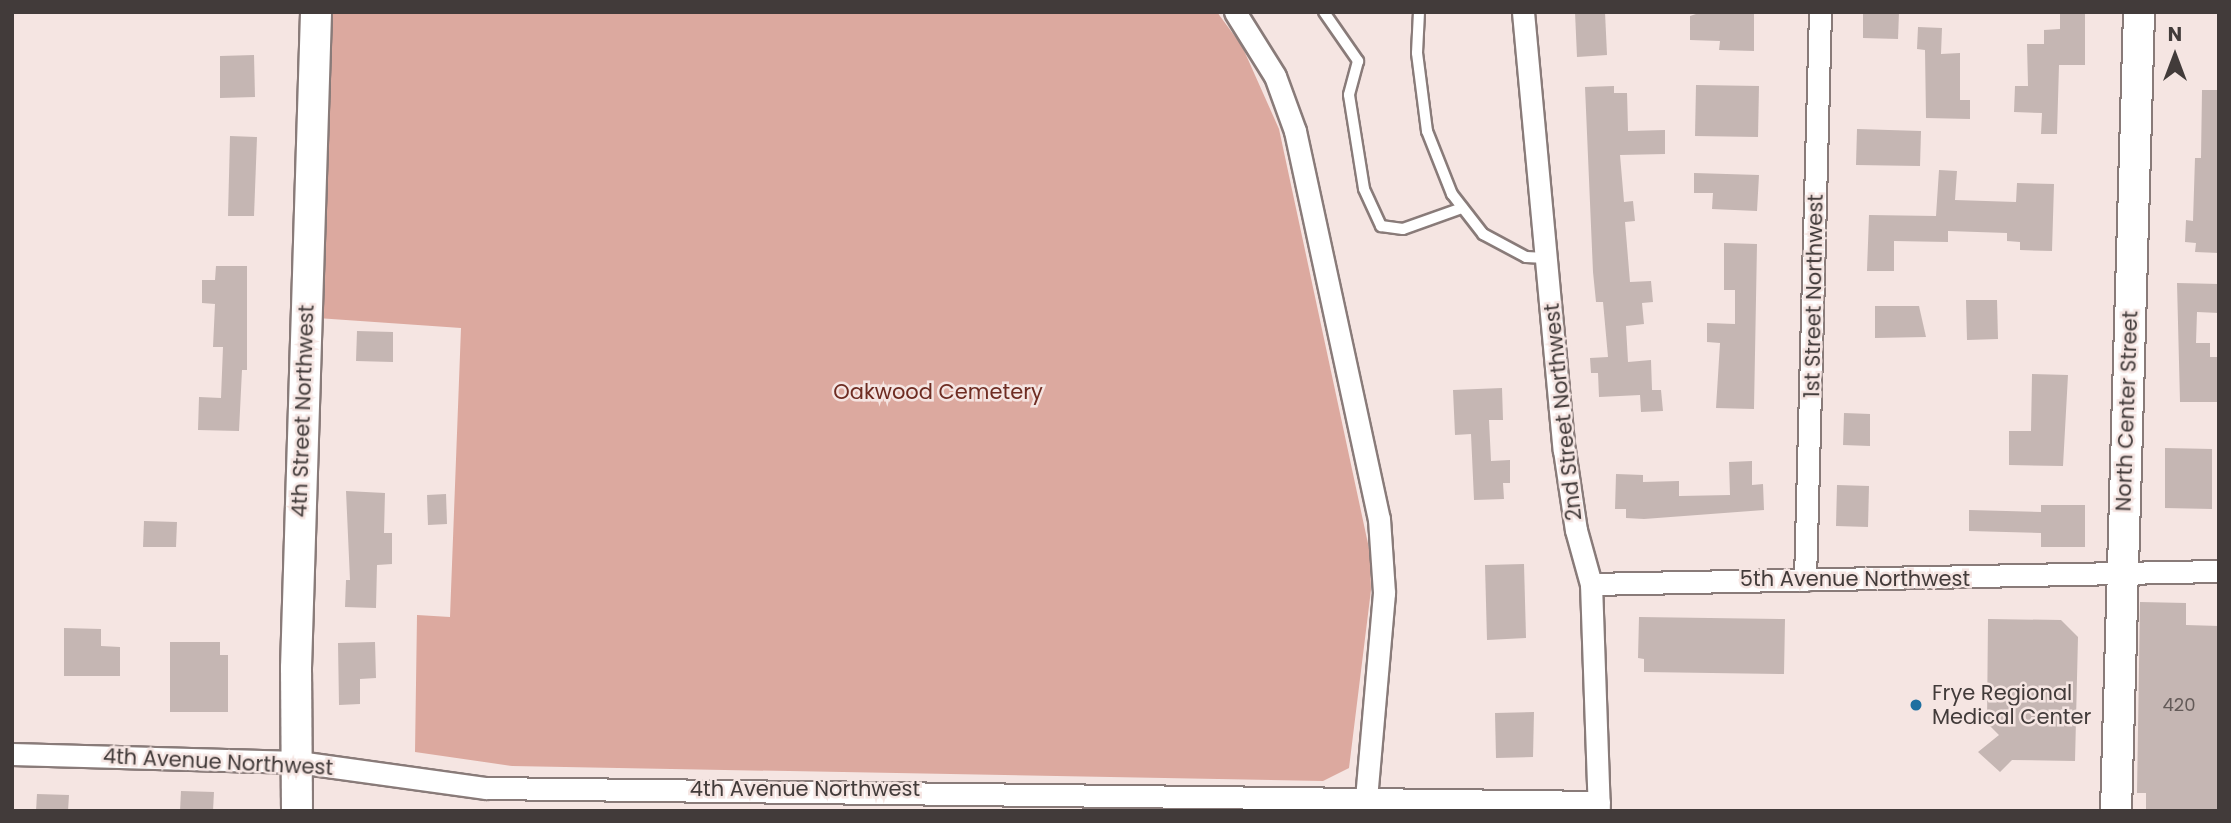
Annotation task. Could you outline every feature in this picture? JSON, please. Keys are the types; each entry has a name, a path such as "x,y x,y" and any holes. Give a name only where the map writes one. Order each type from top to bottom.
{"main road":[{"name":"4th Street Northwest","path":"297,811 316,12"},
{"name":"North Center Street","path":"2116,811 2120,578 2139,12"}],"street":[{"path":"1235,12 1275,76 1295,131 1379,519 1384,593 1365,804"},
{"name":"2nd Street Northwest","path":"1523,12 1564,450 1576,530 1591,584 1599,807"},
{"name":"1st Street Northwest","path":"1805,580 1820,12"},
{"name":"5th Avenue Northwest","path":"1591,584 2120,578 2219,571"},
{"name":"4th Avenue Northwest","path":"12,754 298,762 486,788 900,800 1599,807"}],"lane":[{"path":"1324,12 1357,61 1349,95 1364,189 1381,226 1403,229 1462,208"},
{"path":"1419,12 1417,53 1427,131 1462,208 1483,234 1526,257 1546,258"}],"green space":[{"name":"Oakwood Cemetery","path":"326,12 1217,12 1242,46 1279,129 1370,553 1371,590 1349,768 1323,781 512,766 415,752 417,615 450,617 461,328 317,318 324,237"}],"building":[{"path":"1575,12 1605,12 1607,55 1577,57"},
{"path":"1702,12 1754,12 1754,51 1719,50 1720,41 1690,40 1690,16"},
{"path":"1863,12 1899,12 1898,39 1863,38"},
{"path":"2085,13 2085,65 2059,65 2057,134 2041,134 2042,113 2014,112 2015,86 2028,86 2027,44 2044,44 2044,30 2060,29 2060,14"},
{"path":"1918,27 1942,28 1941,54 1960,53 1960,100 1970,100 1970,119 1926,118 1925,50 1917,49"},
{"path":"254,55 255,97 220,98 220,56"},
{"path":"1696,85 1759,86 1758,137 1695,136"},
{"path":"1614,86 1614,93 1627,93 1628,131 1665,130 1665,154 1620,155 1624,202 1633,201 1635,221 1625,222 1630,282 1651,281 1653,302 1642,303 1644,324 1626,326 1628,362 1651,360 1652,390 1661,390 1663,411 1641,412 1640,395 1599,397 1598,373 1591,373 1590,358 1608,357 1603,302 1596,302 1593,272 1585,87"},
{"path":"2202,90 2219,90 2219,253 2195,252 2196,243 2185,242 2186,220 2193,221 2195,158 2201,158"},
{"path":"1857,129 1921,131 1920,166 1856,165"},
{"path":"230,136 257,137 254,216 228,216"},
{"path":"1939,170 1957,171 1955,200 2016,202 2017,183 2054,184 2052,251 2020,250 2020,242 2007,241 2007,233 1948,231 1948,242 1894,241 1894,271 1867,271 1869,215 1936,216"},
{"path":"1694,173 1759,175 1757,211 1712,209 1713,193 1694,193"},
{"path":"1724,243 1757,244 1754,409 1716,408 1720,343 1707,342 1707,323 1735,324 1735,290 1724,290"},
{"path":"216,266 247,266 247,370 242,370 239,431 198,430 199,397 221,398 223,347 213,347 215,304 202,303 202,280 215,280"},
{"path":"2177,283 2219,284 2219,313 2197,312 2196,343 2210,343 2210,357 2219,357 2219,402 2180,402"},
{"path":"1966,300 1997,300 1998,339 1967,340"},
{"path":"1875,306 1919,306 1926,337 1875,338"},
{"path":"357,331 393,332 393,362 356,361"},
{"path":"2032,374 2068,375 2063,466 2009,465 2009,431 2031,431"},
{"path":"1502,388 1503,420 1489,420 1491,461 1510,460 1510,483 1503,483 1504,499 1474,500 1471,434 1455,435 1453,390"},
{"path":"1844,413 1870,414 1870,446 1843,445"},
{"path":"2165,448 2212,449 2212,509 2165,508"},
{"path":"1752,461 1752,485 1763,484 1764,510 1644,519 1626,518 1626,509 1615,509 1616,474 1643,475 1643,482 1679,481 1679,496 1730,495 1729,462"},
{"path":"1837,485 1869,486 1868,527 1836,526"},
{"path":"346,491 385,493 384,533 392,533 392,564 377,565 376,608 345,607 346,580 350,580"},
{"path":"446,494 447,524 428,525 427,495"},
{"path":"2041,505 2085,505 2085,547 2041,547 2041,533 1969,531 1969,510 2041,512"},
{"path":"144,521 177,522 176,547 143,547"},
{"path":"1524,564 1526,638 1487,640 1485,565"},
{"name":"Frye Regional Medical Center","path":"2140,602 2186,603 2186,625 2219,626 2219,811 2146,811 2146,793 2137,793"},
{"path":"1639,617 1785,619 1784,674 1644,672 1644,659 1638,658"},
{"path":"1988,619 2061,620 2078,637 2075,761 2012,760 2000,772 1978,752 1999,735 1987,723"},
{"path":"64,628 101,629 101,646 120,647 120,676 64,676"},
{"path":"170,642 220,642 220,655 228,655 228,712 170,712"},
{"path":"375,642 376,678 360,679 360,704 339,705 338,643"},
{"path":"1534,712 1533,757 1496,758 1495,713"},
{"path":"181,791 214,792 213,811 180,811"},
{"path":"37,794 69,795 68,811 36,811"}],"place":[{"name":"Frye Regional Medical Center","path":"1916,705"}]}
